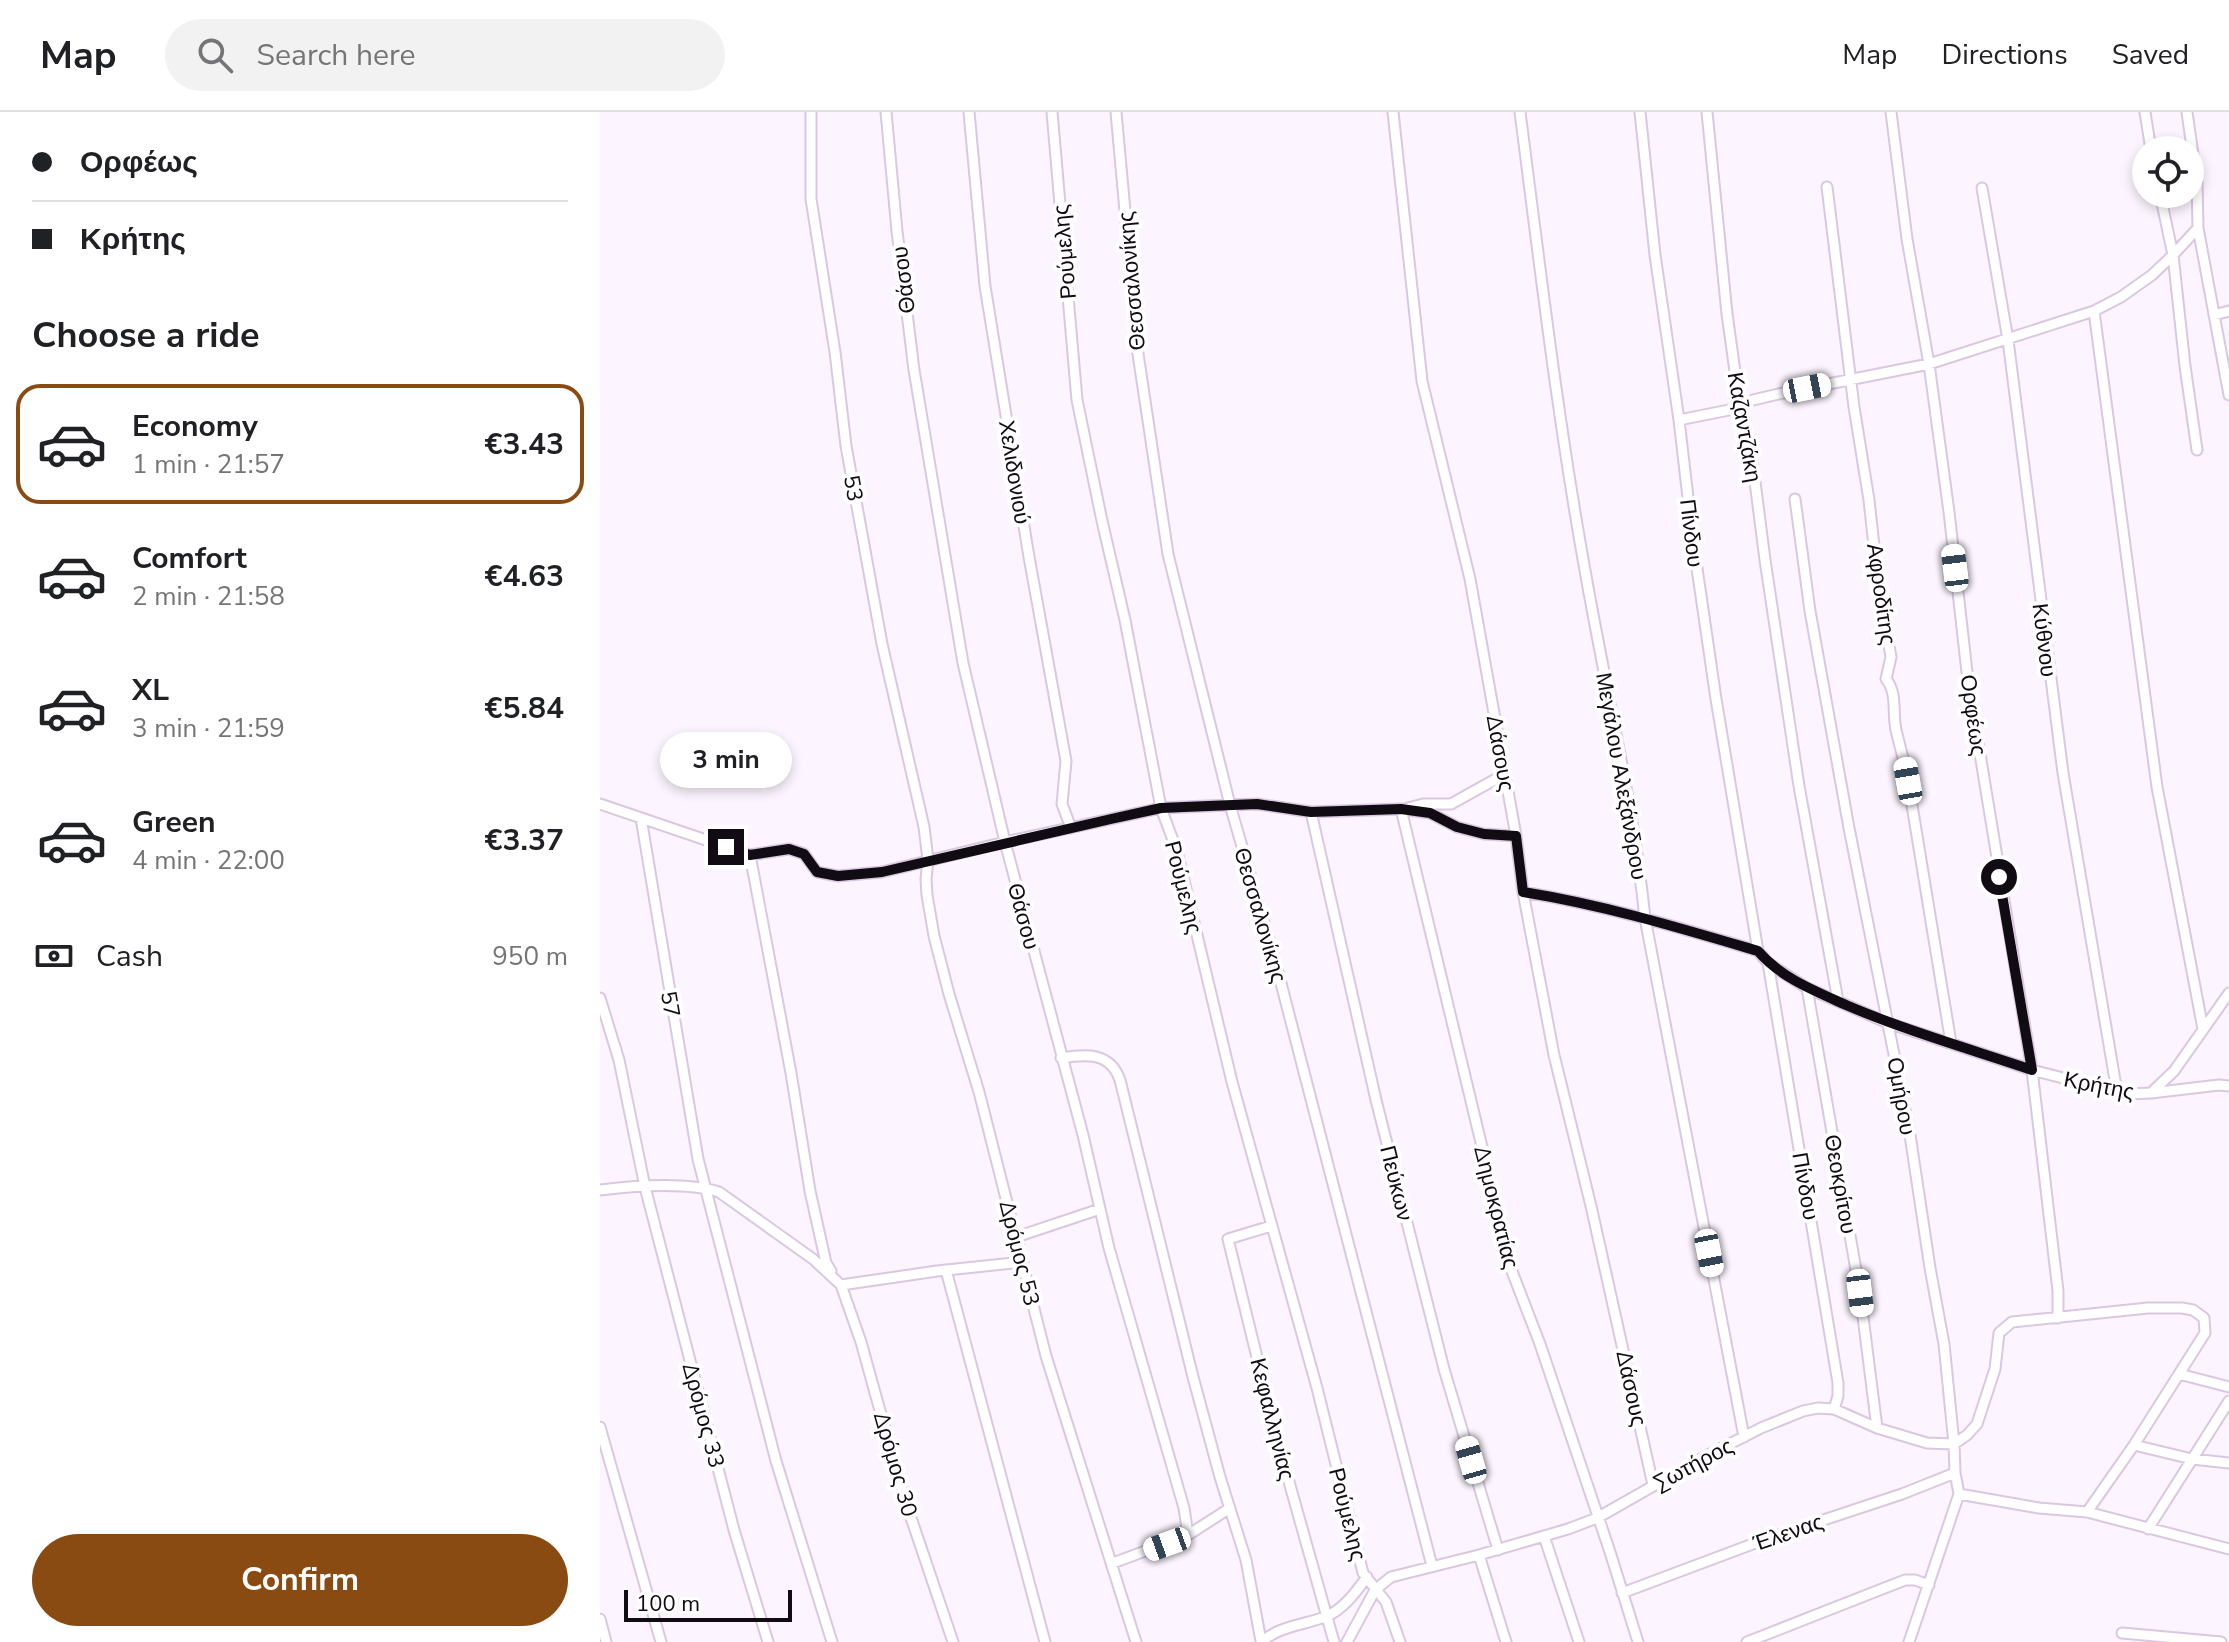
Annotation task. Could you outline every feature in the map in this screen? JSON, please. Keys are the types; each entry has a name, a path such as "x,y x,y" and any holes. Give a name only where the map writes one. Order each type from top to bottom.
{"street":[{"name":"53","path":"811,112 811,199 846,446 882,644 924,827 928,860"},
{"name":"Θάσου","path":"886,112 900,262 924,431 963,663 1005,842 1083,1135 1109,1248 1177,1482 1188,1535"},
{"name":"Χελιδονιού","path":"969,112 985,286 1026,542 1066,761 1062,804 1071,828"},
{"name":"Ρούμελης","path":"1052,112 1077,400 1125,620 1161,808 1177,851 1232,1082 1317,1388 1363,1573 1386,1602 1400,1642"},
{"name":"Θεσσαλονίκης","path":"1116,112 1138,354 1168,554 1230,805 1276,964 1432,1566"},
{"name":"Δάσους","path":"1393,112 1422,381 1470,579 1554,1055 1653,1485"},
{"name":"Μεγάλου Αλεξάνδρου","path":"1520,112 1564,440 1586,576 1629,803 1645,918 1744,1437"},
{"name":"Πίνδου","path":"1640,112 1655,255 1693,541 1713,683 1758,951"},
{"name":"Καζαντζάκη","path":"1707,112 1727,314 1740,407 1753,466 1799,786 1838,1001"},
{"name":"Ορφέως","path":"1891,112 1907,239 1929,364 1968,681 2032,1070 2058,1291 2058,1318"},
{"path":"2145,112 2149,136"},
{"path":"2187,112 2197,183 2198,228 2229,395"},
{"name":"Αφροδίτης","path":"1827,187 1878,583 1891,657 1886,679 1893,694 1896,729 1908,781 1951,1043"},
{"name":"Κύθνου","path":"1982,188 2008,340 2063,773 2117,1092"},
{"path":"2163,208 2173,255 2197,450"},
{"path":"1679,420 1740,407 1753,400 1783,393 1929,364 2094,311 2135,287 2173,255 2198,228"},
{"path":"2094,311 2157,787 2203,1029"},
{"path":"2214,315 2229,311"},
{"name":"Ομήρου","path":"1795,499 1810,611 1849,828 1910,1135 1944,1344 1959,1494 1909,1642"},
{"path":"1401,809 1423,804 1451,804 1505,774"},
{"path":"600,804 750,855 789,849 804,854 817,872 838,876 882,872 1161,808 1257,804 1311,812 1401,809 1430,813 1457,827 1484,834 1516,836"},
{"name":"Δημοκρατίας","path":"1401,809 1488,1172 1503,1248 1540,1344 1638,1642"},
{"name":"Πεύκων","path":"1311,812 1387,1145 1444,1369 1498,1550"},
{"name":"57","path":"641,818 698,1159 776,1461 832,1642"},
{"name":"Δρόμος 30","path":"750,855 810,1191 826,1263 838,1282 861,1342 903,1494 953,1642"},
{"name":"Δρόμος 53","path":"928,860 927,895 949,994 979,1092 1046,1356 1136,1642"},
{"path":"1523,892 1645,918 1758,951"},
{"name":"Κρήτης","path":"1758,951 1768,963 1807,988 1888,1023 2032,1070 2126,1094 2229,1086"},
{"name":"Πίνδου","path":"1768,963 1838,1383 1834,1409"},
{"name":"Θεοκρίτου","path":"1807,988 1860,1293 1877,1428"},
{"path":"2151,1093 2174,1071 2229,993"},
{"name":"Δρόμος 33","path":"600,998 619,1060 645,1187 734,1530 768,1642"},
{"path":"1061,1058 1080,1055 1095,1057 1109,1061 1116,1069 1193,1377 1246,1560 1261,1642 1273,1632 1327,1616 1341,1607 1367,1577"},
{"path":"600,1190 706,1188 719,1192 800,1249 838,1282 1023,1262"},
{"path":"1016,1237 1100,1209"},
{"name":"Κεφαλληνίας","path":"1271,1226 1228,1239 1277,1439 1334,1642"},
{"path":"946,1270 1045,1642"},
{"path":"1834,1409 1877,1428 1927,1443 1954,1444 1977,1424 1995,1369 1999,1333 2012,1322 2148,1308 2193,1310 2204,1318 2205,1333 2087,1512"},
{"path":"2179,1374 2229,1387"},
{"path":"2148,1529 2229,1401"},
{"name":"Σωτήρος","path":"1375,1590 1391,1577 1498,1550 1597,1518 1744,1437 1803,1411 1834,1409"},
{"path":"600,1427 603,1448 661,1642"},
{"path":"2134,1445 2192,1459 2229,1463"},
{"name":"Έλενας","path":"1622,1593 1955,1473"},
{"path":"1959,1494 2039,1508 2087,1512 2229,1549"},
{"path":"1113,1563 1188,1535 1230,1508"},
{"path":"1544,1536 1579,1642"},
{"path":"1479,1555 1506,1642"},
{"path":"1747,1642 1905,1580 1929,1585"},
{"path":"1347,1642 1375,1590"},
{"path":"600,1619 606,1642"},
{"path":"2122,1633 2221,1642"}],"route":[{"path":"726,847 750,855 789,849 804,854 817,872 838,876 882,872 1161,808 1257,804 1311,812 1401,809 1430,813 1457,827 1484,834 1516,836 1523,892 1645,918 1758,951 1768,963 1807,988 1888,1023 2032,1070 1999,877"}]}
